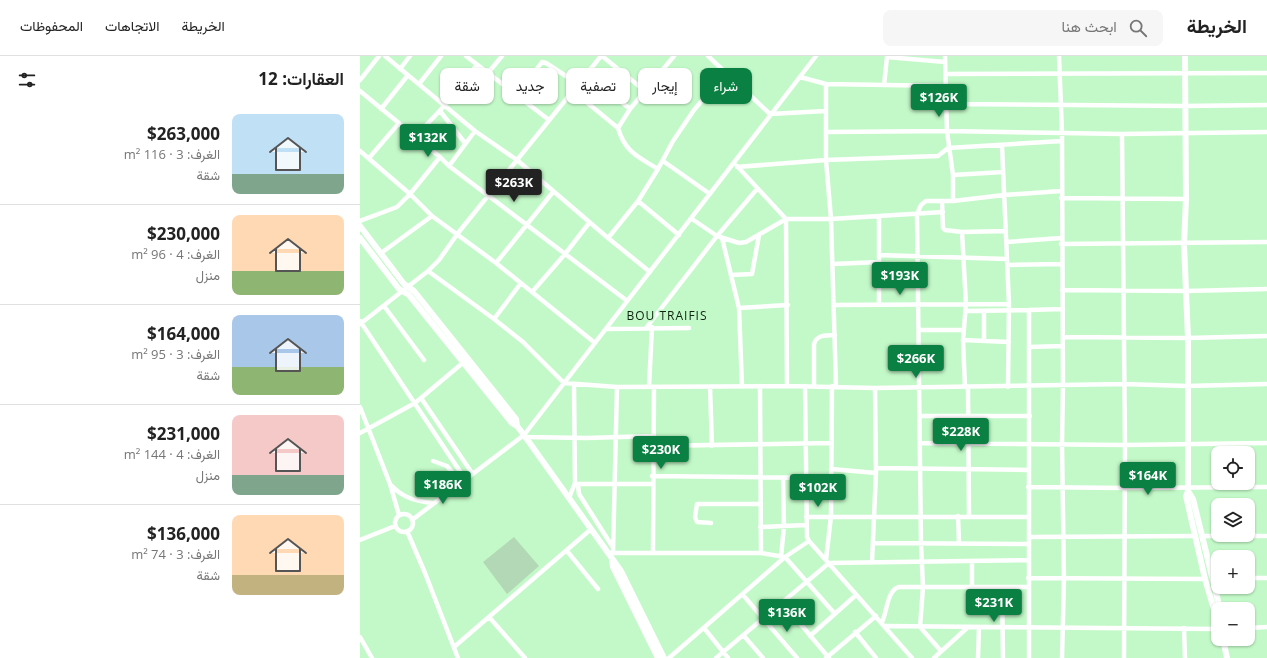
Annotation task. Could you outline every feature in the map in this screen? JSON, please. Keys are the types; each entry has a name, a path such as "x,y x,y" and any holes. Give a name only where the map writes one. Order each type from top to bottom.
{"street":[{"path":"360,80 379,56"},
{"path":"384,56 475,131 517,160 589,223 650,272"},
{"path":"400,69 410,56"},
{"path":"419,84 441,56"},
{"path":"466,56 481,68"},
{"path":"492,68 502,56"},
{"path":"592,68 602,56 638,85"},
{"path":"664,68 674,56"},
{"path":"708,56 720,68"},
{"path":"412,520 405,514 399,515 395,520 395,526 401,532 411,528 412,520 432,503 524,436 606,329 626,300 692,219 710,194 736,165 770,114 816,56"},
{"path":"884,85 885,56 945,62"},
{"path":"945,56 947,131 952,175 953,201"},
{"path":"1059,56 1062,133 1061,264 1063,309 1062,488 1064,579 1062,658"},
{"path":"1185,56 1184,106 1186,199 1184,244 1188,338 1188,489 1186,496 1204,579 1211,602"},
{"path":"537,68 542,62 554,68"},
{"path":"416,136 440,111 477,65"},
{"path":"946,74 1267,73"},
{"path":"381,109 408,75"},
{"path":"800,77 826,84 946,86"},
{"path":"494,78 502,84"},
{"path":"716,658 744,636 806,582 827,561 831,516 830,443 834,386 835,305 831,219 826,160 826,84"},
{"path":"360,91 416,136 449,166 528,224 626,300"},
{"path":"752,98 770,114 825,111"},
{"path":"465,479 360,323 403,291 439,260 458,234 566,99"},
{"path":"618,128 638,99"},
{"path":"608,238 638,201 663,161 673,141 700,103"},
{"path":"529,104 549,120"},
{"path":"589,104 618,128 621,138 629,151 658,169"},
{"path":"624,104 630,109"},
{"path":"946,104 1184,106 1267,105"},
{"path":"440,111 465,143"},
{"path":"369,158 399,123"},
{"path":"449,166 475,131"},
{"path":"826,132 947,131 1122,134 1267,132"},
{"path":"1122,134 1125,445 1124,658"},
{"path":"736,165 938,156 948,148 1002,146 1062,141"},
{"path":"1002,146 1009,304 1008,387"},
{"path":"360,151 410,194 432,216 496,263 595,343"},
{"path":"360,221 397,207 410,194 440,157"},
{"path":"663,161 710,194"},
{"path":"736,165 786,219 788,305 787,386"},
{"path":"952,175 1003,172"},
{"path":"646,328 757,189"},
{"path":"941,652 920,627 923,561 920,516 920,330 917,214 923,202 953,201 1004,195 1061,191"},
{"path":"496,263 553,192"},
{"path":"1061,198 1186,199"},
{"path":"638,201 678,235"},
{"path":"942,201 943,228 945,230 962,232 1006,231"},
{"path":"692,219 720,237 742,243 786,219 831,219 943,212"},
{"path":"381,253 432,216"},
{"path":"879,216 879,304"},
{"path":"532,292 565,254 589,223"},
{"path":"360,226 408,287 414,291 512,423 517,426 590,530 611,555 621,570 664,658"},
{"path":"962,232 966,304 963,340 967,387 969,444 969,516"},
{"path":"731,275 752,274 759,234"},
{"path":"720,237 740,308 742,386"},
{"path":"360,238 403,291 409,295 466,360"},
{"path":"1007,242 1061,238"},
{"path":"1062,244 1123,245 1267,242"},
{"path":"879,255 1007,259"},
{"path":"833,264 879,262"},
{"path":"1008,265 1061,264"},
{"path":"428,271 523,342 564,383 574,385 617,387 834,386 875,388 1124,384 1187,386 1267,384"},
{"path":"494,319 521,283"},
{"path":"1062,290 1187,291 1267,289"},
{"path":"835,305 1009,304"},
{"path":"740,308 788,305"},
{"path":"384,306 424,360"},
{"path":"965,311 1063,309"},
{"path":"1029,310 1029,658"},
{"path":"984,311 984,341"},
{"path":"652,327 654,436 652,476 653,554"},
{"path":"606,329 652,327 689,328"},
{"path":"920,330 963,330"},
{"path":"814,386 814,344 816,338 819,336 835,335"},
{"path":"1063,337 1123,336 1188,338 1267,336"},
{"path":"963,340 1009,342"},
{"path":"1029,347 1063,346"},
{"path":"360,433 415,403 466,360"},
{"path":"569,498 575,483 574,385"},
{"path":"760,386 761,554"},
{"path":"805,386 806,525 809,541 912,658"},
{"path":"617,387 611,555 613,567 658,658"},
{"path":"710,387 712,446"},
{"path":"872,562 876,470 875,388"},
{"path":"421,398 472,473"},
{"path":"360,407 370,428 390,484 399,515"},
{"path":"920,416 1030,416"},
{"path":"524,436 575,438 654,436"},
{"path":"654,446 761,446 830,443"},
{"path":"920,443 1125,445 1267,443"},
{"path":"433,461 447,466 460,482"},
{"path":"831,469 876,470 921,468 1028,470"},
{"path":"652,476 831,478"},
{"path":"783,478 783,557"},
{"path":"612,546 579,494 577,486 579,483 653,484"},
{"path":"390,484 402,495 420,502 432,503"},
{"path":"1028,487 1188,489 1267,487"},
{"path":"1188,489 1192,494 1211,564"},
{"path":"712,522 697,522 695,517 697,504 761,504"},
{"path":"958,516 959,543"},
{"path":"806,517 1028,517"},
{"path":"760,527 806,525"},
{"path":"360,540 395,526"},
{"path":"454,647 590,530"},
{"path":"406,531 425,573 458,658"},
{"path":"1030,537 1194,536"},
{"path":"1203,536 1267,536"},
{"path":"669,658 743,596 783,557 809,541"},
{"path":"873,543 1029,544"},
{"path":"567,551 598,589"},
{"path":"611,555 761,554 783,557 835,614"},
{"path":"827,561 872,562 1029,560"},
{"path":"972,561 972,586"},
{"path":"1028,578 1124,580 1204,579"},
{"path":"1255,578 1267,578"},
{"path":"883,624 891,595 896,587 1028,587"},
{"path":"1002,587 1003,658"},
{"path":"810,636 856,595"},
{"path":"743,596 797,658"},
{"path":"782,602 828,657 855,632 876,616"},
{"path":"489,617 525,658"},
{"path":"883,624 920,627 967,628 1003,626 1062,629 1211,629"},
{"path":"978,658 979,627"},
{"path":"1255,628 1267,627"},
{"path":"704,628 728,658"},
{"path":"934,658 967,628"},
{"path":"1184,628 1185,658"},
{"path":"855,632 876,658"},
{"path":"744,636 763,658"},
{"path":"360,637 372,658"},
{"path":"1224,646 1227,658"}],"green space":[{"path":"514,537 539,566 507,594 483,562"}],"district":[{"name":"BOU TRAIFIS","path":"667,315"}]}
